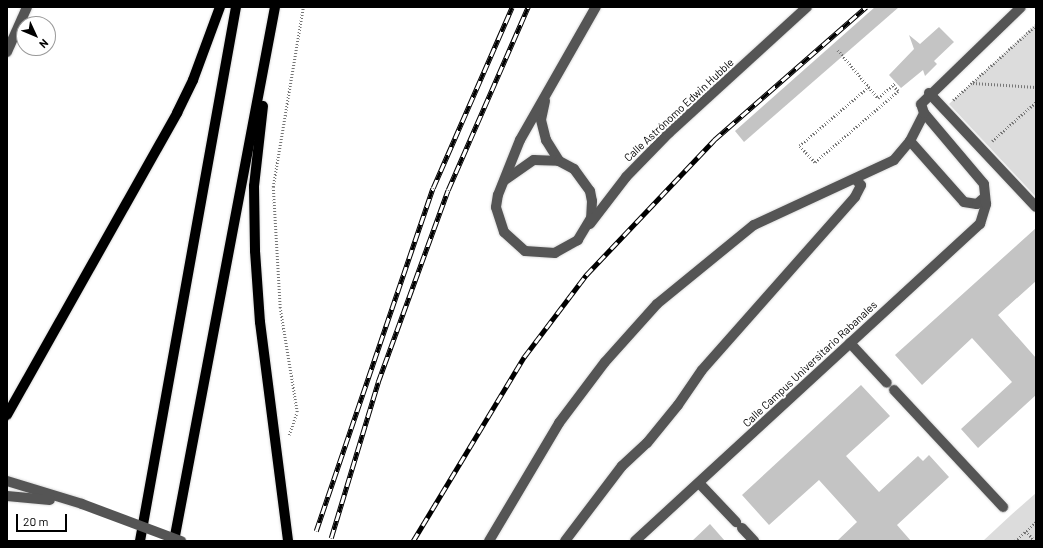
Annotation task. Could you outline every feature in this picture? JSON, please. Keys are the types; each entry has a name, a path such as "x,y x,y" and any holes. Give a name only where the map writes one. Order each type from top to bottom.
{"main road":[{"path":"7,415 177,112 193,80 220,7"},
{"path":"140,541 236,7"},
{"path":"174,541 275,10"},
{"path":"275,10 254,186 255,251 260,322 288,541"}],"street":[{"path":"7,52 27,7"},
{"path":"505,180 534,160 559,161 574,169 590,191 591,218 578,240 555,253 541,255 515,245 504,232 496,207 505,180 520,140 564,59 596,7"},
{"name":"Calle Astrónomo Edwin Hubble","path":"578,240 626,177 658,144 807,7"},
{"path":"489,541 559,422 605,362 657,304 754,225 856,180 894,160 910,141 924,113 921,104 929,93 1020,7"},
{"path":"559,161 546,140 541,120 544,104 564,59"},
{"path":"929,93 1036,207"},
{"name":"Calle Campus Universitario Rabanales","path":"635,541 980,224 985,216 984,198 980,178 924,113"},
{"path":"910,141 964,202 977,204 984,198"},
{"path":"565,541 622,466 647,443 678,405 702,370 855,197 861,185 856,180"},
{"path":"850,343 1003,507"},
{"path":"7,482 70,502"},
{"path":"699,482 754,541"},
{"path":"7,496 82,504 181,541"}],"path":[{"path":"288,439 297,412 280,308 273,187 303,7"},
{"path":"943,109 1036,25"},
{"path":"838,50 869,87 878,98 894,84 898,92 815,162 800,146 869,87"},
{"path":"972,83 1036,87"},
{"path":"983,150 1036,102"},
{"path":"1015,541 1036,522"},
{"path":"1026,531 1035,541"}],"shaded area":[{"path":"1036,24 1036,197 949,104"},
{"path":"1036,493 1036,541 983,541 1011,515"}],"building":[{"path":"875,7 899,7 744,142 735,131"},
{"path":"939,27 954,42 934,61 937,64 925,76 923,70 901,88 889,75 914,49 909,35 920,44"},
{"path":"1036,228 1036,281 998,315 1036,358 1036,395 978,448 961,429 1012,382 972,338 922,385 895,355"},
{"path":"861,385 890,416 846,456 879,492 918,456 923,461 929,455 949,477 897,525 911,541 837,541 857,522 819,480 769,525 742,495"},
{"path":"710,524 725,541 692,541"}],"railway":[{"path":"316,531 433,188 512,7"},
{"path":"331,538 378,382 448,190 528,7"},
{"path":"413,541 524,357 586,275 714,140 866,7"}]}
